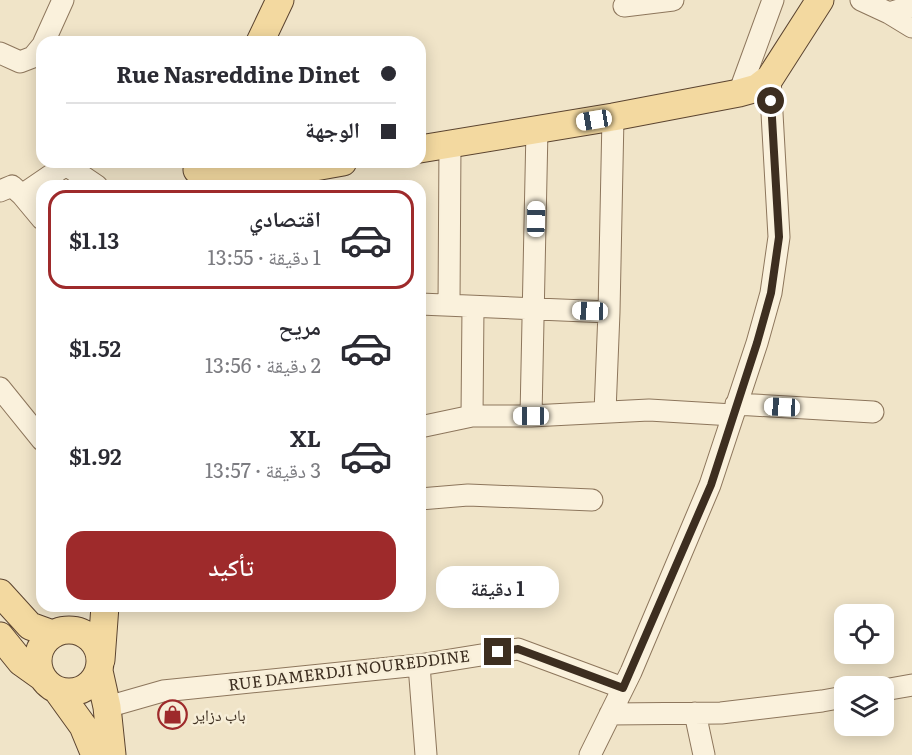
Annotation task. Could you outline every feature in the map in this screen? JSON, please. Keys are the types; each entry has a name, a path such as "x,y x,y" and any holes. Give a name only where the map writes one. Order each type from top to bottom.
{"main road":[{"path":"263,36 280,0"},
{"path":"426,148 613,117 757,88 770,78 820,0"},
{"path":"266,180 284,179 322,168"},
{"path":"195,173 223,180"},
{"path":"0,593 30,626 60,631 78,630 94,642 99,650 112,755"},
{"path":"88,612 45,640 37,658 38,668 83,726 95,755"},
{"path":"0,636 21,662 50,683 67,692 77,691 87,687 94,680 100,665 104,612"}],"street":[{"path":"47,36 63,0"},
{"path":"624,6 673,0"},
{"path":"739,93 773,0"},
{"path":"861,0 912,27"},
{"path":"889,13 912,6"},
{"path":"0,53 20,62 33,57 36,53"},
{"path":"596,751 610,714 711,485 771,293 779,237 770,78"},
{"path":"605,412 613,117"},
{"path":"531,416 537,129"},
{"path":"449,305 450,144"},
{"path":"44,180 62,168"},
{"path":"73,168 89,180"},
{"path":"0,191 12,186 36,212"},
{"path":"22,195 36,186"},
{"path":"426,304 609,312"},
{"path":"472,416 473,307"},
{"path":"0,388 36,433"},
{"path":"426,426 472,416 531,416 649,410 873,412"},
{"path":"426,498 468,495 592,500"},
{"name":"RUE DAMERDJI NOUREDDINE","path":"107,707 163,691 419,665 518,649 623,688"},
{"path":"419,665 426,755"},
{"path":"894,688 912,685"},
{"path":"610,714 721,713 834,699"},
{"path":"695,713 704,755"}],"place":[{"name":"باب دزاير","path":"172,715"}],"route":[{"path":"498,652 518,649 623,688 631,672 711,485 771,293 779,237 771,101"}]}
